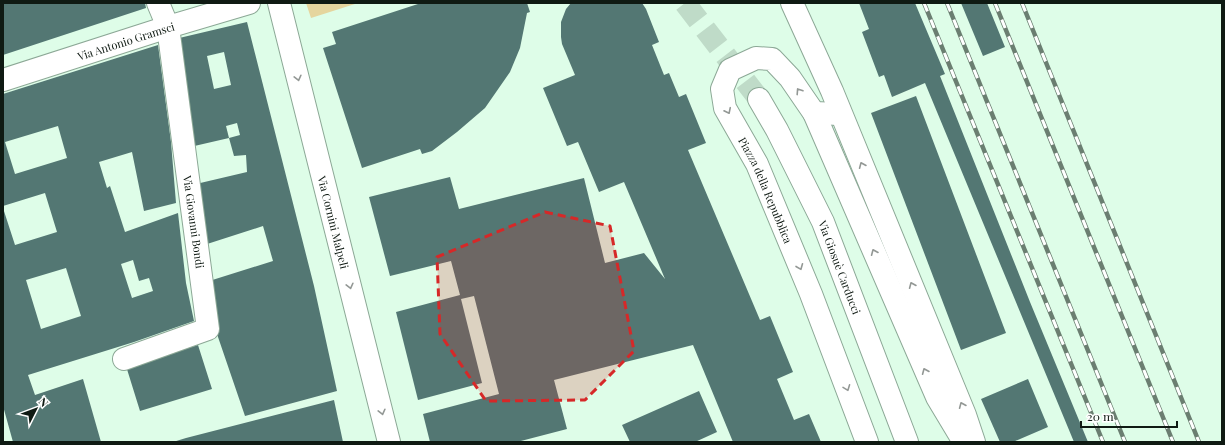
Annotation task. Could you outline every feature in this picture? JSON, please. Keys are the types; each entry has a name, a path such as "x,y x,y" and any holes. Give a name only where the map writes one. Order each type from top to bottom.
{"street":[{"path":"158,3 168,27"},
{"name":"Via Antonio Gramsci","path":"3,80 168,27 249,3"},
{"name":"Via Cornini Malpeli","path":"279,3 389,442"},
{"path":"792,3 832,92 966,415 974,442"},
{"name":"Via Giovanni Bondi","path":"124,359 208,329 168,27"},
{"name":"Piazza della Repubblica","path":"867,442 811,294 758,164 725,108 722,89 730,70 756,58 772,59 790,78 814,113 936,397 964,442"},
{"name":"Via Giosuè Carducci","path":"759,99 777,130 823,222 907,442"},
{"path":"814,113 840,114"}],"highlighted area":[{"path":"545,212 610,226 634,351 585,400 486,401 440,334 437,257"}],"shaded area":[{"path":"306,3 358,3 311,18"}],"building":[{"path":"3,3 145,3 146,8 3,55"},
{"path":"421,3 527,3 530,12 527,13 520,48 510,72 485,108 432,151 422,154 420,149 362,168 323,48 336,44 332,32"},
{"path":"571,3 642,3 646,9 659,42 652,45 664,75 669,73 679,97 686,94 706,143 688,150 760,320 770,316 793,372 777,379 794,420 809,414 821,442 733,442 693,345 554,380 567,429 517,442 430,442 423,414 499,394 474,296 461,299 482,383 418,400 396,312 460,295 451,261 390,276 369,197 450,177 459,209 584,178 605,263 644,253 665,279 624,182 599,192 578,142 567,146 543,88 575,75 562,44 561,37 561,22 566,9"},
{"path":"859,3 915,3 945,74 940,76 1030,302 1088,442 1074,442 925,83 892,97 884,75 879,77 862,32 869,29"},
{"path":"961,3 987,3 1005,47 983,56"},
{"path":"247,22 314,286 337,391 245,416 218,337 206,282 273,261 263,226 204,245 196,184 247,172 246,155 234,156 229,138 190,147 175,39","holes":["224,52 231,85 214,89 207,56","237,123 240,135 229,138 226,126"]},
{"path":"158,45 171,142 176,203 144,211 132,152 99,162 107,188 110,186 125,232 178,213 186,283 194,321 134,342 28,375 35,395 83,379 101,442 13,442 3,406 3,208 15,245 57,232 45,193 3,206 3,94","holes":["58,126 67,158 15,174 5,142","133,260 139,281 149,278 153,291 132,298 121,264","66,268 81,316 41,329 26,280"]},
{"path":"916,96 1006,333 961,350 871,113"},
{"path":"198,345 212,389 140,411 126,366"},
{"path":"1028,379 1048,427 1013,442 1000,442 981,399"},
{"path":"699,391 717,432 695,442 630,442 622,425"},
{"path":"334,400 343,442 173,442 186,438"}],"tunnel":[{"path":"685,3 759,99"}],"railway":[{"path":"924,3 1103,442"},
{"path":"947,3 1125,442"},
{"path":"995,3 1173,442"},
{"path":"1022,3 1199,442"}]}
